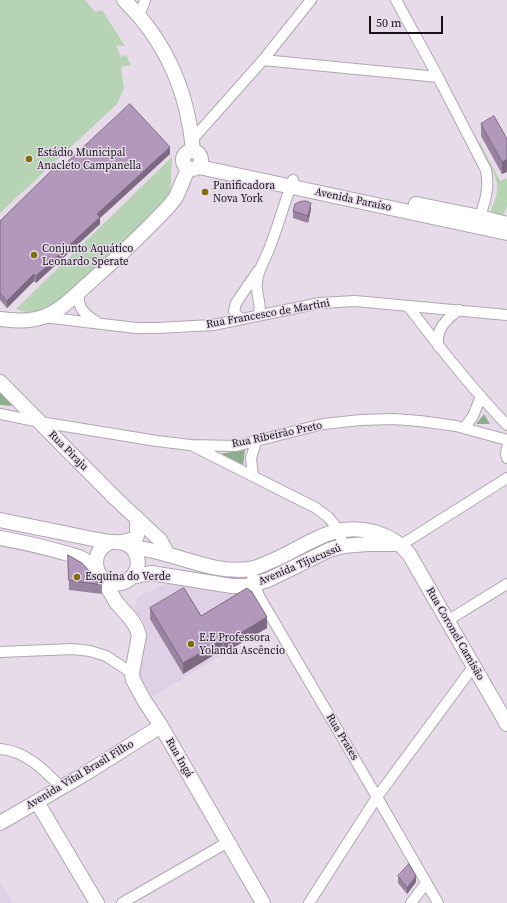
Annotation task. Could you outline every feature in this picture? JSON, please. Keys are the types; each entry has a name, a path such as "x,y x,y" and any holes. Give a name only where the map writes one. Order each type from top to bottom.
{"street":[{"path":"124,0 139,16 163,48 174,70 187,109 195,157"},
{"path":"139,16 145,0"},
{"path":"0,319 12,321 27,320 43,317 58,309 116,259 169,206 176,197 195,157 263,60 311,0"},
{"path":"396,0 486,170 489,182 487,194 478,222"},
{"path":"263,60 438,77"},
{"name":"Avenida Paraíso","path":"195,157 291,183 507,229"},
{"path":"258,315 261,308 257,296 256,282 291,183"},
{"path":"240,319 234,312 236,303 260,268"},
{"name":"Rua Francesco de Martini","path":"79,292 79,303 81,309 88,316 101,324"},
{"name":"Rua Francesco de Martini","path":"43,317 136,328 157,328 212,325 320,303 337,301 355,301 507,315"},
{"path":"408,306 439,347 507,425"},
{"path":"439,347 437,341 442,326 449,317 459,310"},
{"name":"Rua Piraju","path":"0,382 160,540 168,555"},
{"path":"464,428 473,416 481,396"},
{"name":"Rua Ribeirão Preto","path":"0,414 156,441 190,444 236,446 323,424 361,420 392,419 420,421 464,428 507,440"},
{"path":"253,476 251,458 256,442"},
{"path":"190,444 316,508 328,517 339,530 343,546"},
{"path":"507,447 507,458"},
{"path":"401,545 507,478"},
{"path":"0,652 73,649 90,651 106,656 132,673 139,636 131,619 111,595 96,563 97,556 102,547 134,539 137,536 137,518"},
{"name":"Avenida Tijucussú","path":"0,520 121,543 218,568 234,570 250,569 278,559 324,535 339,530 355,529 370,531 384,535 401,545"},
{"name":"Avenida Tijucussú","path":"0,538 20,541 81,558 105,580 113,583 151,573 232,586 255,584 268,580 329,550 343,546 386,543 401,545"},
{"path":"121,543 135,552 138,562 137,570 128,580 119,597 123,609"},
{"name":"Rua Coronel Camisão","path":"401,545 415,564 507,724"},
{"name":"Rua Prates","path":"250,569 259,596 438,903"},
{"path":"447,621 507,584"},
{"path":"309,903 377,797 473,667"},
{"name":"Rua Ingá","path":"132,673 133,680 144,700 161,726 264,903"},
{"name":"Avenida Vital Brasil Filho","path":"0,823 83,775 161,726"},
{"path":"0,749 7,749 33,761 61,787"},
{"path":"37,802 97,903"},
{"path":"122,903 228,842"},
{"path":"411,903 426,883"}],"shaded area":[{"name":"E.E Professora Yolanda Ascêncio","path":"169,582 241,596 252,603 267,628 152,697 139,675 146,636 145,627 134,607 138,597"},
{"path":"0,881 13,903 0,903"}],"green space":[{"name":"Estádio Municipal Anacleto Campanella","path":"0,0 85,0 95,12 102,10 125,46 116,45 121,57 126,55 131,65 121,67 124,88 117,104 0,213"},
{"path":"477,142 480,143 500,181 507,178 507,206 503,215 496,217 490,216 496,194 496,179"},
{"path":"172,157 170,197 106,263 53,307 32,314 16,309"},
{"path":"0,391 16,406 0,405"},
{"path":"484,414 490,424 476,424"},
{"path":"245,450 243,466 219,454"}],"building":[{"path":"130,104 170,147 97,214 100,217 36,276 34,274 7,301 0,293 0,221 54,168 57,171"},
{"path":"494,116 507,139 507,159 502,162 481,124"},
{"path":"306,201 311,203 308,216 293,211 295,204"},
{"path":"68,555 82,563 102,585 69,580"},
{"path":"184,588 201,616 247,588 252,592 267,617 224,643 222,640 183,663 150,608"},
{"path":"409,864 416,876 407,888 398,876"}],"place":[{"name":"Estádio Municipal Anacleto Campanella","path":"29,159"},
{"name":"Panificadora Nova York","path":"205,192"},
{"name":"Conjunto Aquático Leonardo Sperate","path":"34,255"},
{"name":"Esquina do Verde","path":"77,577"},
{"name":"E.E Professora Yolanda Ascêncio","path":"191,644"}]}
